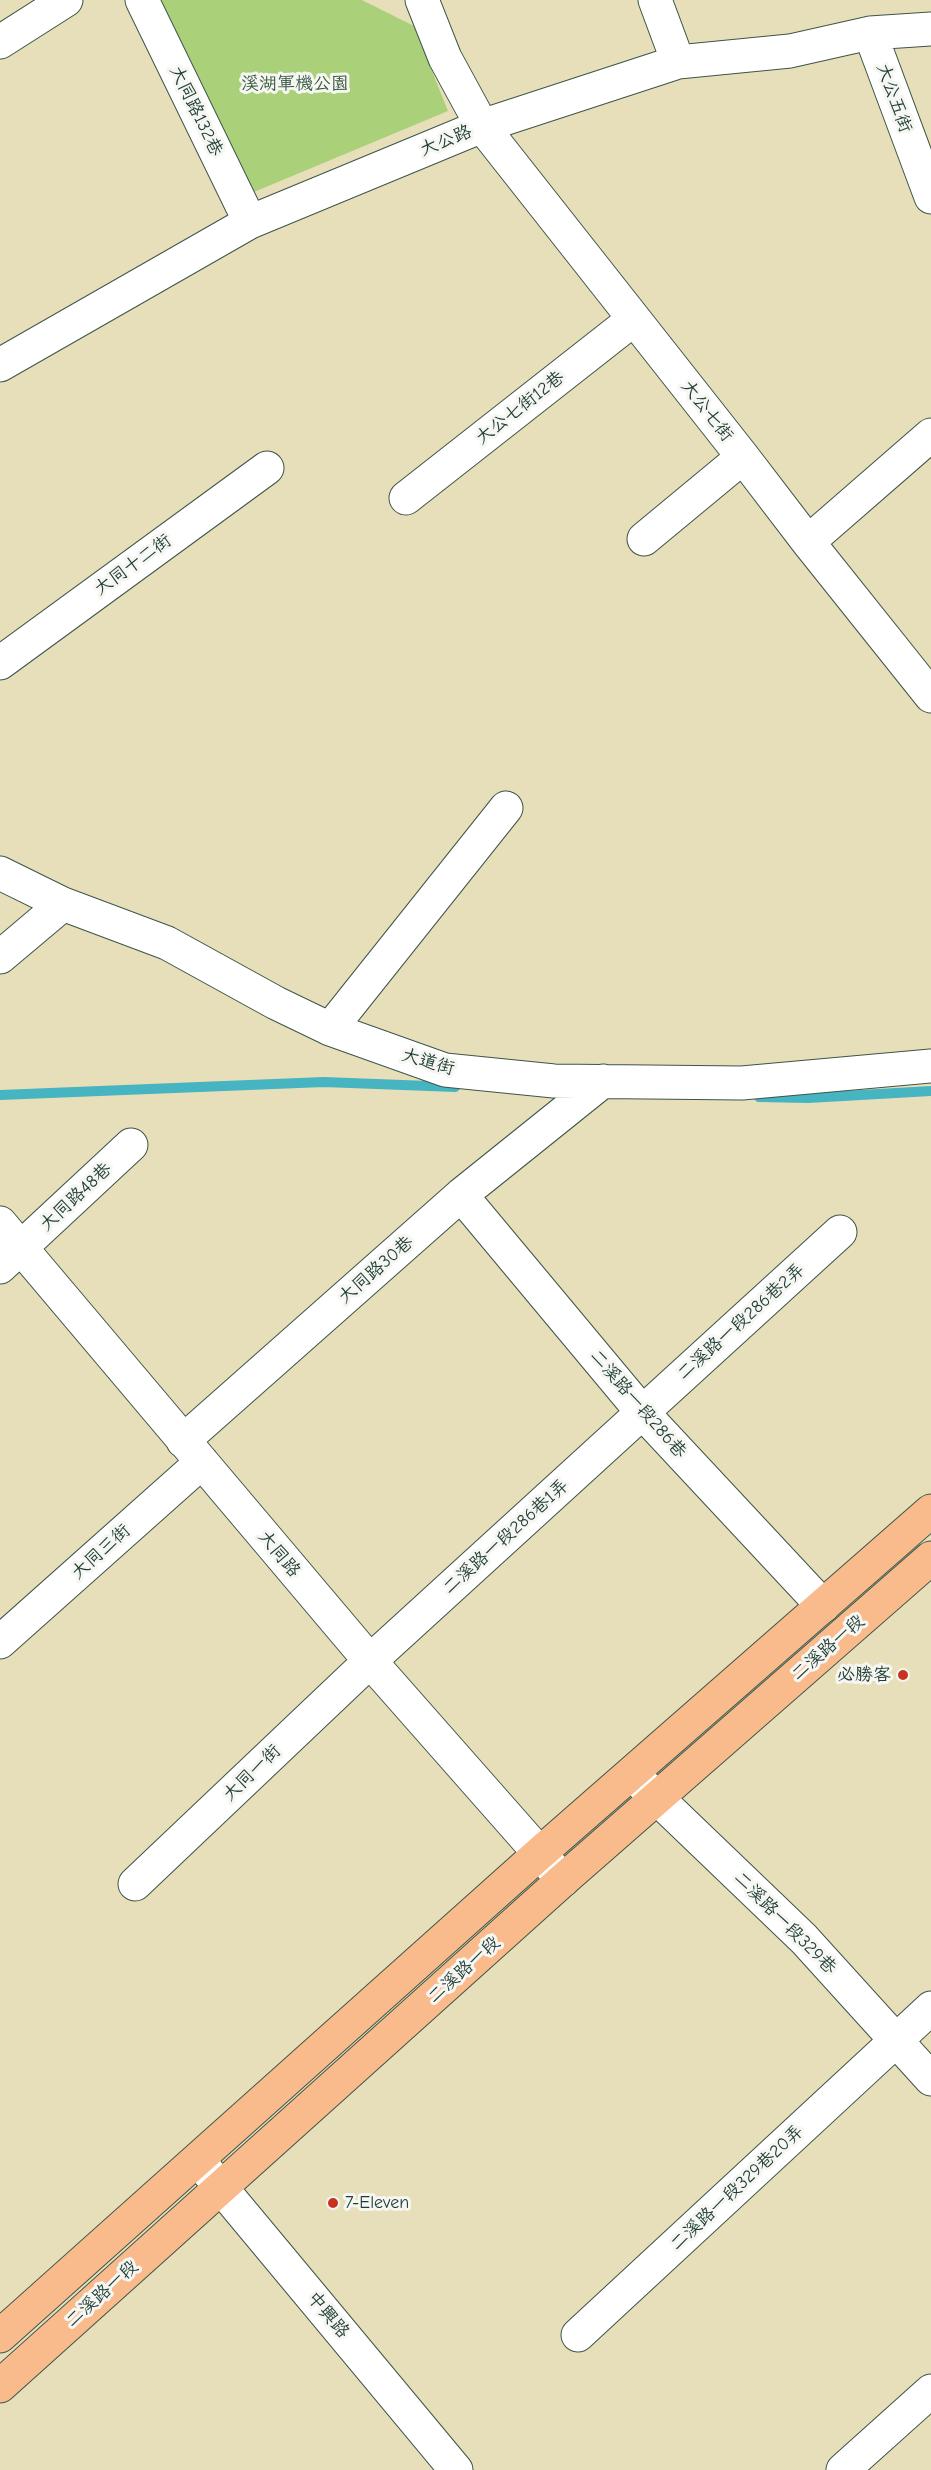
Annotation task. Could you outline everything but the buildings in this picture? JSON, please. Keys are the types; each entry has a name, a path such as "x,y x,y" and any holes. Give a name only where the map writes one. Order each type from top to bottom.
{"main road":[{"name":"二溪路一段","path":"3,2325 198,2160 539,1854 931,1511"},
{"name":"二溪路一段","path":"0,2385 563,1880 931,1558"}],"street":[{"path":"0,42 66,0"},
{"name":"大同路132巷","path":"142,0 250,222"},
{"name":"大公七街","path":"422,0 445,58 482,126 808,543 931,696"},
{"path":"656,0 678,62"},
{"name":"大公路","path":"0,365 250,222 482,126 678,62 790,51 870,33 931,29"},
{"name":"大公五街","path":"870,33 931,197"},
{"name":"大公七街12巷","path":"406,498 634,319"},
{"path":"808,543 931,435"},
{"path":"644,539 743,457"},
{"name":"大同十二街","path":"0,663 267,468"},
{"path":"330,1029 506,808"},
{"name":"大道街","path":"0,873 63,903 167,943 276,1003 330,1029 445,1070 554,1081 742,1083 931,1066"},
{"path":"0,957 63,903"},
{"name":"大同路30巷","path":"193,1451 461,1195 602,1082"},
{"name":"大同路48巷","path":"11,1258 131,1145"},
{"name":"二溪路一段286巷","path":"461,1195 642,1412 823,1606"},
{"name":"大同路","path":"0,1223 11,1258 193,1451 370,1661 563,1880"},
{"name":"二溪路一段286巷2弄","path":"642,1412 840,1232"},
{"name":"二溪路一段286巷1弄","path":"370,1661 642,1412"},
{"name":"大同三街","path":"0,1642 193,1451"},
{"name":"大同一街","path":"135,1884 370,1661"},
{"name":"二溪路一段329巷","path":"632,1774 804,1939 931,2079"},
{"name":"二溪路一段329巷20弄","path":"578,2335 931,2008"},
{"name":"中興路","path":"198,2160 456,2470"},
{"path":"843,2470 931,2391"}],"green space":[{"name":"溪湖軍機公園","path":"158,0 362,0 414,26 448,111 254,192"}],"waterway":[{"path":"0,1095 324,1082 455,1087"},
{"path":"759,1097 808,1098 931,1091"}],"place":[{"name":"必勝客","path":"903,1675"},
{"name":"7-Eleven","path":"333,2203"}]}
